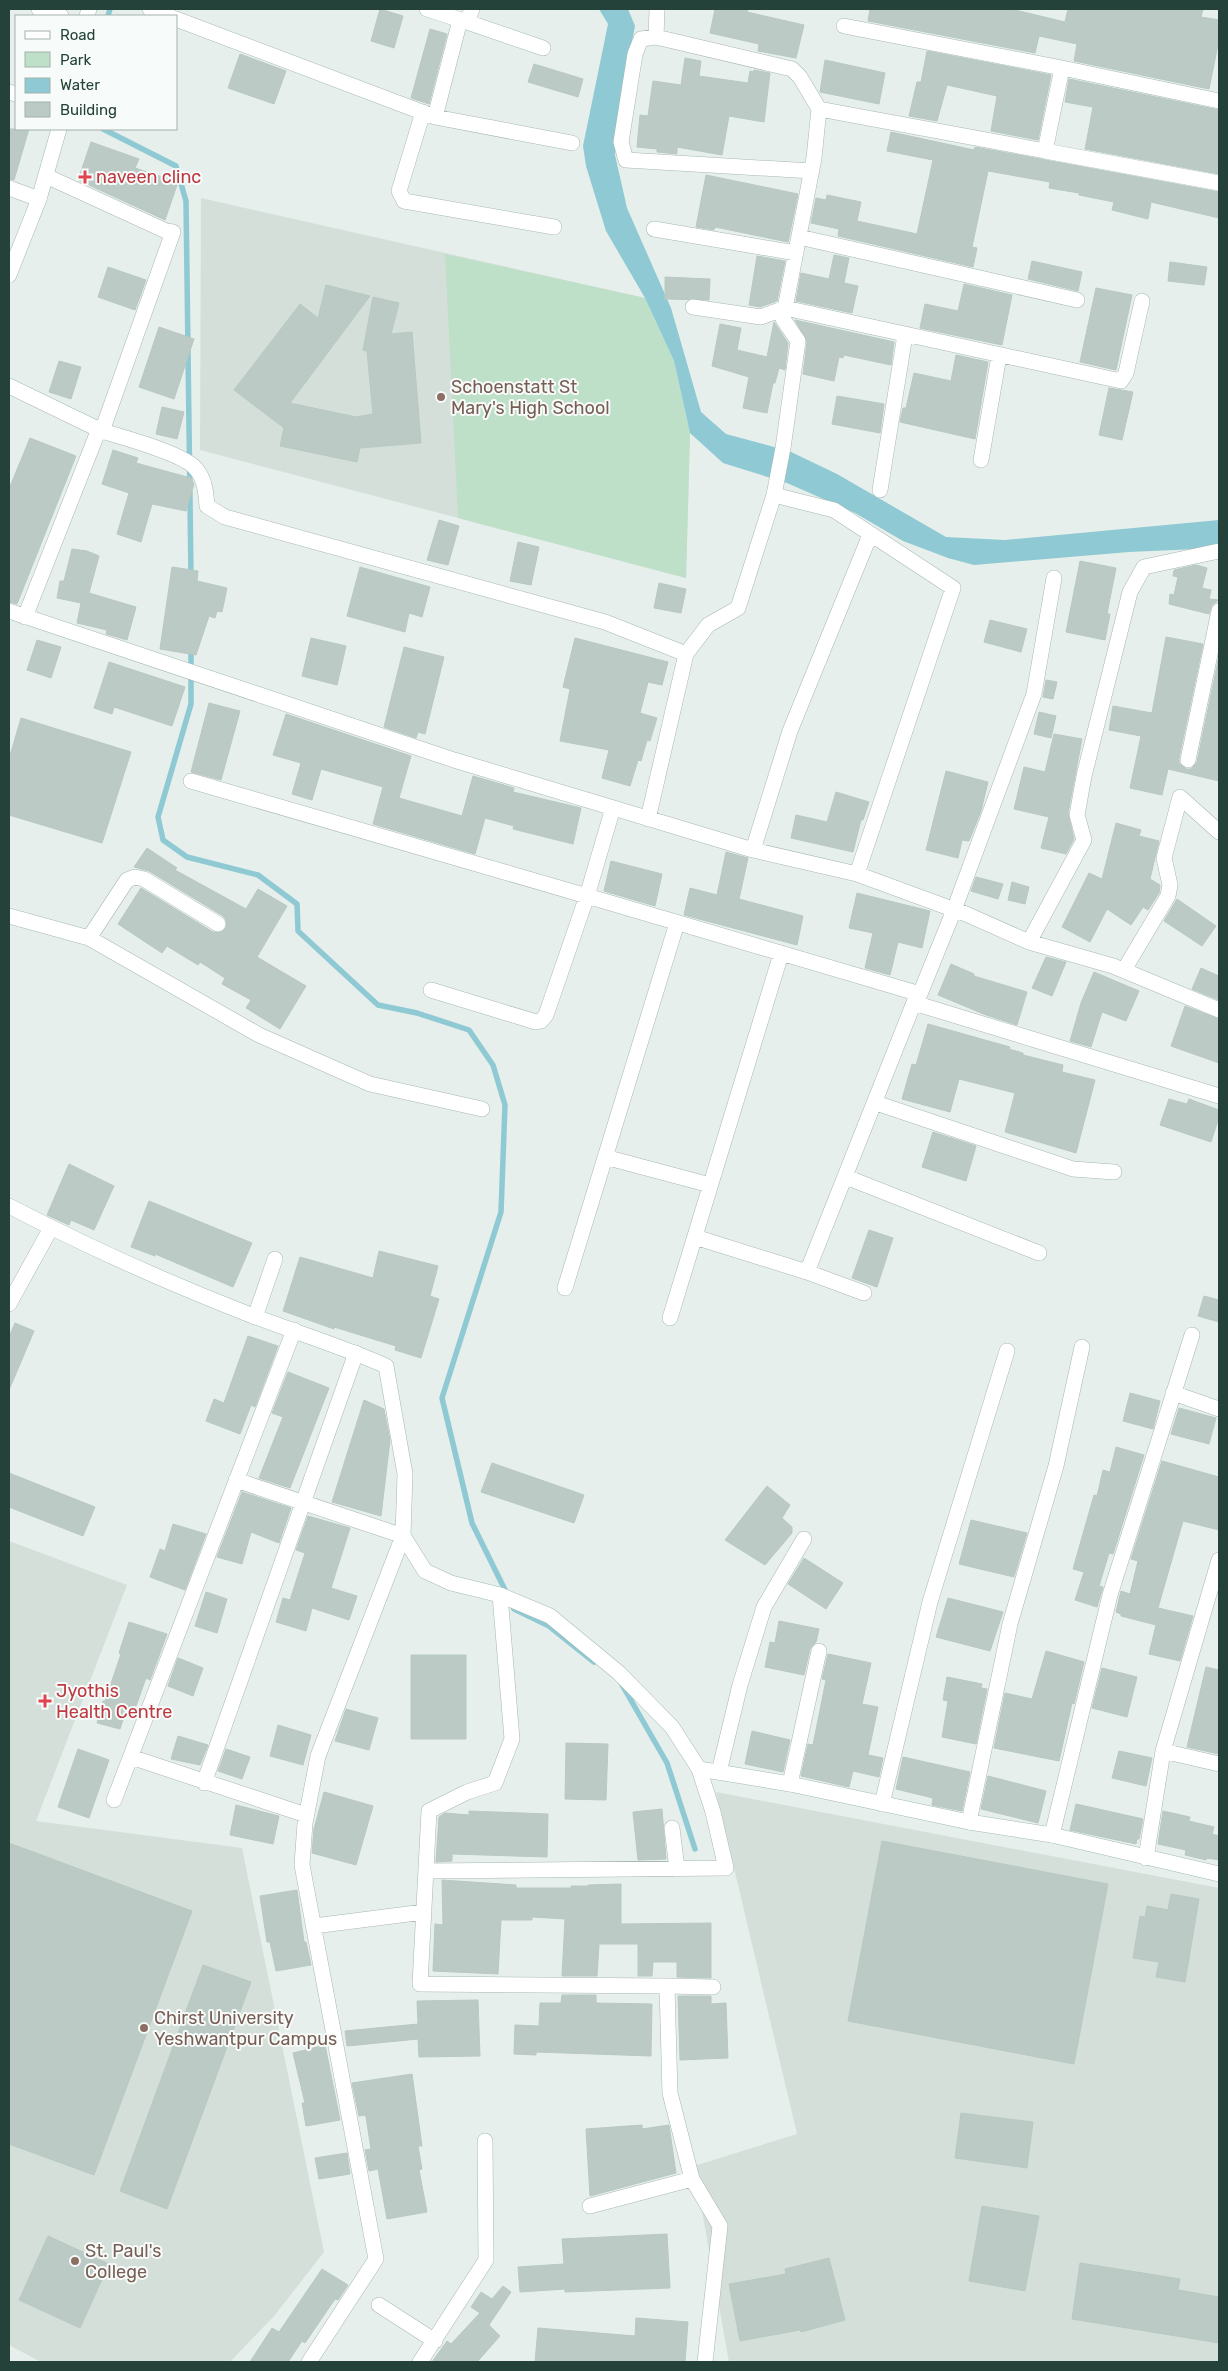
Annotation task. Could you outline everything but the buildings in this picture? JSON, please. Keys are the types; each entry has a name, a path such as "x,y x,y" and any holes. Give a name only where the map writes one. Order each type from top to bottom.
{"street":[{"path":"38,9 58,15"},
{"path":"150,9 167,15"},
{"path":"427,9 466,17 543,48"},
{"path":"656,37 657,9"},
{"path":"466,17 399,191 404,201 554,227"},
{"path":"178,20 429,114 572,143"},
{"path":"844,26 1062,68 1219,101"},
{"path":"648,818 686,654 708,625 738,608 775,487 798,341 782,319 812,171 819,110 800,77 792,69 656,37 642,40 635,54 621,142 626,160 812,171"},
{"path":"1044,151 1062,68"},
{"path":"819,110 1219,182"},
{"path":"9,275 39,199 59,130"},
{"path":"25,617 101,430 173,232 166,231 46,176"},
{"path":"9,188 39,199"},
{"path":"654,229 796,254"},
{"path":"799,237 1077,300"},
{"path":"693,307 761,317 785,308 1121,381 1126,373 1142,301"},
{"path":"880,490 905,335"},
{"path":"981,460 999,356"},
{"path":"9,386 101,430 166,451 196,468 205,486 207,506 225,517 605,622 686,654"},
{"path":"775,487 834,510 952,588 857,874"},
{"path":"753,850 790,731 870,535"},
{"path":"1029,942 1084,840 1077,815 1084,776 1130,592 1144,567 1219,551"},
{"path":"808,1272 876,1103 915,998 920,994 954,910 1034,694 1054,578"},
{"path":"9,610 25,617 444,757 753,850 857,874 954,910 1029,942 1124,970 1219,1010"},
{"path":"1188,760 1219,611"},
{"path":"190,781 781,954 1219,1096"},
{"path":"1124,970 1168,896 1170,885 1164,858 1180,797 1219,832"},
{"path":"431,990 541,1022 546,1015 587,896 613,808"},
{"path":"88,938 127,880 135,877 144,879 218,924"},
{"path":"9,916 88,938 259,1035 362,1080 482,1109"},
{"path":"565,1288 677,923"},
{"path":"670,1318 781,954"},
{"path":"876,1103 1073,1169 1114,1172"},
{"path":"605,1157 710,1185"},
{"path":"846,1177 1039,1253"},
{"path":"9,1206 86,1245 255,1317 356,1353 386,1366 405,1474 403,1536 318,1756 306,1816 302,1865 376,2259 309,2362"},
{"path":"9,1304 51,1228"},
{"path":"695,1237 808,1272 864,1293"},
{"path":"255,1317 275,1260"},
{"path":"114,1800 294,1330"},
{"path":"1052,1835 1110,1594 1192,1335"},
{"path":"969,1822 1010,1624 1056,1466 1082,1347"},
{"path":"882,1804 930,1602 1007,1351"},
{"path":"204,1783 356,1353"},
{"path":"1173,1393 1219,1409"},
{"path":"236,1480 403,1536 425,1571 451,1583 500,1595 550,1616 620,1673 672,1727 699,1769 713,1812 726,1868 426,1871"},
{"path":"719,1772 740,1685 764,1607 804,1540"},
{"path":"1146,1858 1163,1751 1219,1560"},
{"path":"500,1595 512,1739 495,1783 467,1792 429,1811 420,1984 713,1987"},
{"path":"790,1784 819,1651"},
{"path":"1163,1751 1219,1764"},
{"path":"131,1757 306,1816"},
{"path":"699,1769 790,1784 969,1822 1052,1835 1219,1874"},
{"path":"672,1828 677,1869"},
{"path":"314,1926 424,1912"},
{"path":"667,1986 670,2093 692,2179 720,2226 704,2362"},
{"path":"420,2362 486,2260 485,2141"},
{"path":"590,2206 692,2179"},
{"path":"378,2305 435,2341"}],"shaded area":[{"name":"Schoenstatt St Mary's High School","path":"201,198 645,298 690,433 686,578 200,450"},
{"name":"Chirst University Yeshwantpur Campus","path":"9,1541 127,1585 36,1821 242,1848 324,2252 275,2315 230,2362 41,2362 9,2345"},
{"path":"716,1792 1219,1888 1219,2362 729,2362 694,2166 797,2134"}],"green space":[{"path":"445,254 645,298 674,361 690,433 686,578 458,518"}],"water":[{"path":"599,9 628,9 635,26 617,122 615,155 627,208 671,308 701,412 726,434 789,451 837,474 946,537 1005,540 1219,520 1219,548 1129,552 974,565 948,558 903,541 855,513 787,483 723,463 690,433 674,361 645,298 606,231 586,166 583,146 608,24"}],"waterway":[{"path":"108,15 110,9"},
{"path":"105,130 176,166 186,201 191,576"},
{"path":"191,648 191,704 158,817 163,840 187,857 258,875 297,904 298,931 378,1005 417,1013 469,1030 493,1065 505,1105 501,1212 442,1398 472,1523 507,1594"},
{"path":"512,1605 514,1609 549,1626 594,1662"},
{"path":"621,1683 667,1763 695,1849"}],"place":[{"name":"naveen clinc","path":"85,177"},
{"name":"Schoenstatt St Mary's High School","path":"441,397"},
{"name":"Jyothis Health Centre","path":"45,1701"},
{"name":"Chirst University Yeshwantpur Campus","path":"144,2028"},
{"name":"St. Paul's College","path":"75,2261"}]}
